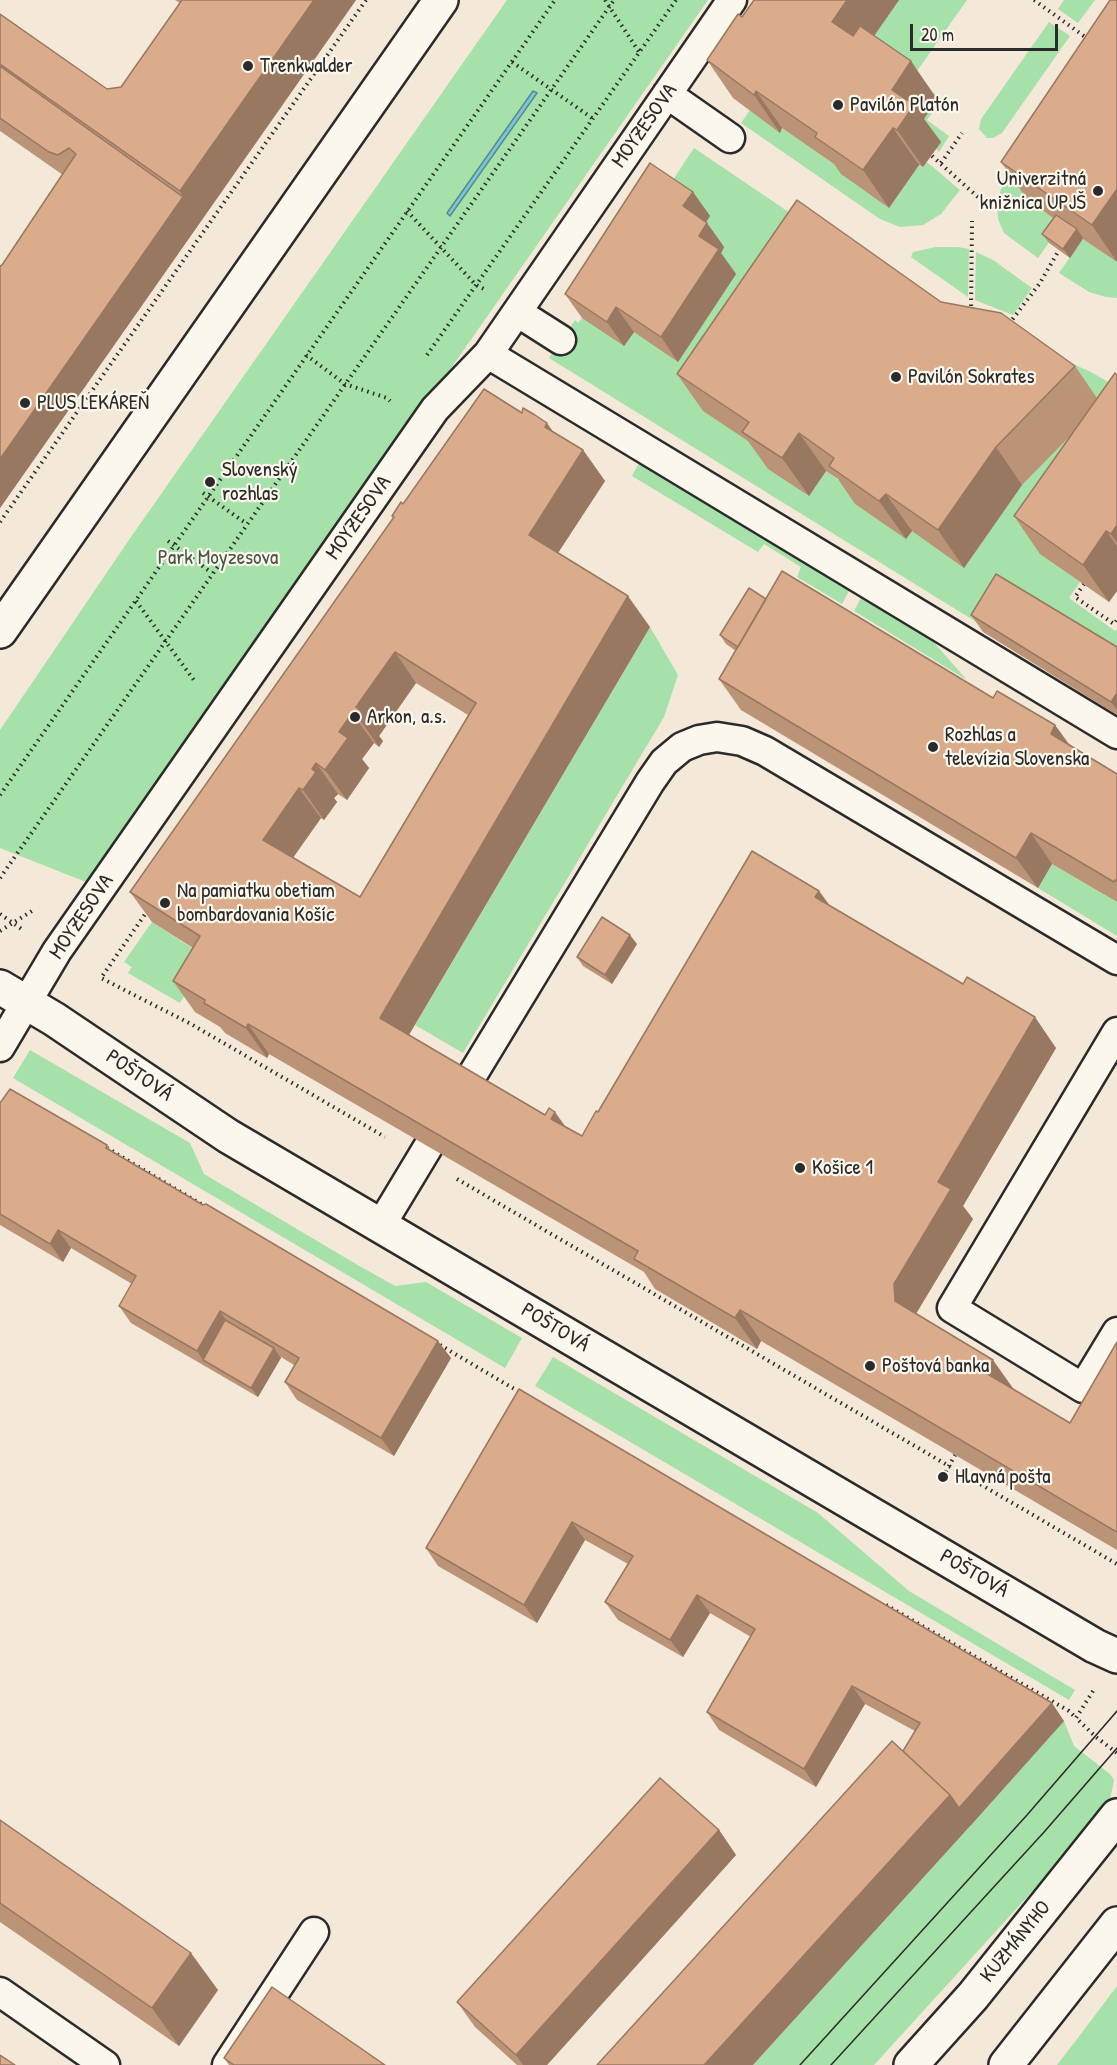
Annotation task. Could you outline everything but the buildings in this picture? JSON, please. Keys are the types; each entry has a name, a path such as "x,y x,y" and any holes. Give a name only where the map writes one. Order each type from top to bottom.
{"street":[{"path":"0,631 441,0"},
{"name":"POŠTOVÁ","path":"13,995 54,1019 228,1136 1085,1640 1117,1656"},
{"name":"KUZMÁNYHO","path":"911,2065 973,1996 1117,1816"},
{"path":"1006,2065 1117,1924"}],"lane":[{"name":"MOYZESOVA","path":"0,1047 13,995 68,935 435,409 488,354 732,0"},
{"path":"667,94 730,138"},
{"path":"517,312 561,340"},
{"path":"488,354 1117,734"},
{"path":"465,1087 650,782 664,762 682,747 699,740 717,737 742,741 765,751 1117,960"},
{"path":"1117,1032 952,1308 1083,1388 1117,1332"},
{"path":"381,1226 425,1152"},
{"path":"227,2065 314,1932"},
{"path":"0,1992 105,2065"}],"path":[{"path":"0,522 366,0"},
{"path":"0,795 136,601 171,543 205,494 306,355 555,0"},
{"path":"605,0 667,94"},
{"path":"0,878 614,0"},
{"path":"1034,0 1088,39"},
{"path":"512,62 592,119"},
{"path":"941,163 962,133"},
{"path":"932,156 978,197"},
{"path":"407,211 476,285 517,312"},
{"path":"971,315 972,221"},
{"path":"1004,329 1015,318 1040,283 1059,250"},
{"path":"306,355 345,384 387,398 393,403"},
{"path":"205,494 247,524"},
{"path":"171,543 212,573"},
{"path":"1084,584 1076,597 1114,624 1117,620"},
{"path":"136,601 197,684"},
{"path":"154,901 100,978 191,1024 425,1152 948,1466 1117,1564"},
{"path":"103,1146 215,1212"},
{"path":"440,1345 521,1393"},
{"path":"942,1477 955,1455"},
{"path":"883,1603 1069,1711 1117,1753"},
{"path":"1076,1718 1117,1656"}],"green space":[{"name":"Park Moyzesova","path":"507,0 708,0 91,884 0,848 0,730 131,537"},
{"path":"899,0 967,0 912,78 942,99 927,120 949,136 939,152 918,128 937,99 858,59"},
{"path":"1064,0 1095,0 1078,23 1058,9"},
{"path":"1049,22 1070,36 1002,133 993,138 987,138 979,129 981,119"},
{"path":"1117,23 1027,200 1062,224 1038,258 1004,233 998,219 997,204 1001,189"},
{"path":"750,110 780,132 782,128 843,170 889,208 919,165 923,167 927,162 960,190 941,214 923,225 900,227 880,219 741,123"},
{"path":"694,148 793,215 775,459 808,496 826,471 860,495 906,539 1040,350 1089,371 1117,387 1040,553 1080,582 1069,598 1115,631 1117,629 1117,657 978,623 549,358 575,320 578,323 582,318"},
{"path":"1083,238 1117,262 1117,298 1089,292 1059,273"},
{"path":"936,247 969,249 968,297 911,257 913,252"},
{"path":"976,252 993,260 1032,288 1013,315 975,300"},
{"path":"640,461 850,589 842,604 797,577 801,567 764,544 758,552 632,476"},
{"path":"862,596 930,638 967,680 854,611"},
{"path":"650,627 678,675 664,717 463,1053 415,1025"},
{"path":"1052,864 1117,902 1117,936 1038,888"},
{"path":"152,922 207,958 180,1003 128,973 132,967 124,962"},
{"path":"30,1050 190,1143 204,1174 356,1264 395,1286 426,1282 522,1338 505,1368 13,1078"},
{"path":"553,1357 818,1513 909,1591 1075,1690 1069,1700 535,1386"},
{"path":"1064,1721 1074,1746 1110,1774 1114,1780 1110,1800 1100,1817 874,2065 753,2065"},
{"path":"1117,1986 1117,2065 1057,2065 1074,2043"}],"water":[{"path":"533,91 537,93 450,216 447,213"}],"tram line":[{"path":"800,2065 1027,1815 1117,1711"},
{"path":"831,2065 1045,1831 1117,1748"}],"place":[{"name":"Trenkwalder","path":"248,66"},
{"name":"Pavilón Platón","path":"838,105"},
{"name":"Univerzitná knižnica UPJŠ","path":"1098,191"},
{"name":"Pavilón Sokrates","path":"896,377"},
{"name":"PLUS LEKÁREŇ","path":"25,403"},
{"name":"Slovenský rozhlas","path":"210,482"},
{"name":"Arkon, a.s.","path":"355,717"},
{"name":"Rozhlas a televízia Slovenska","path":"933,747"},
{"name":"Na pamiatku obetiam bombardovania Košíc","path":"165,903"},
{"name":"Košice 1","path":"800,1168"},
{"name":"Poštová banka","path":"870,1366"},
{"name":"Hlavná pošta","path":"943,1477"}]}
